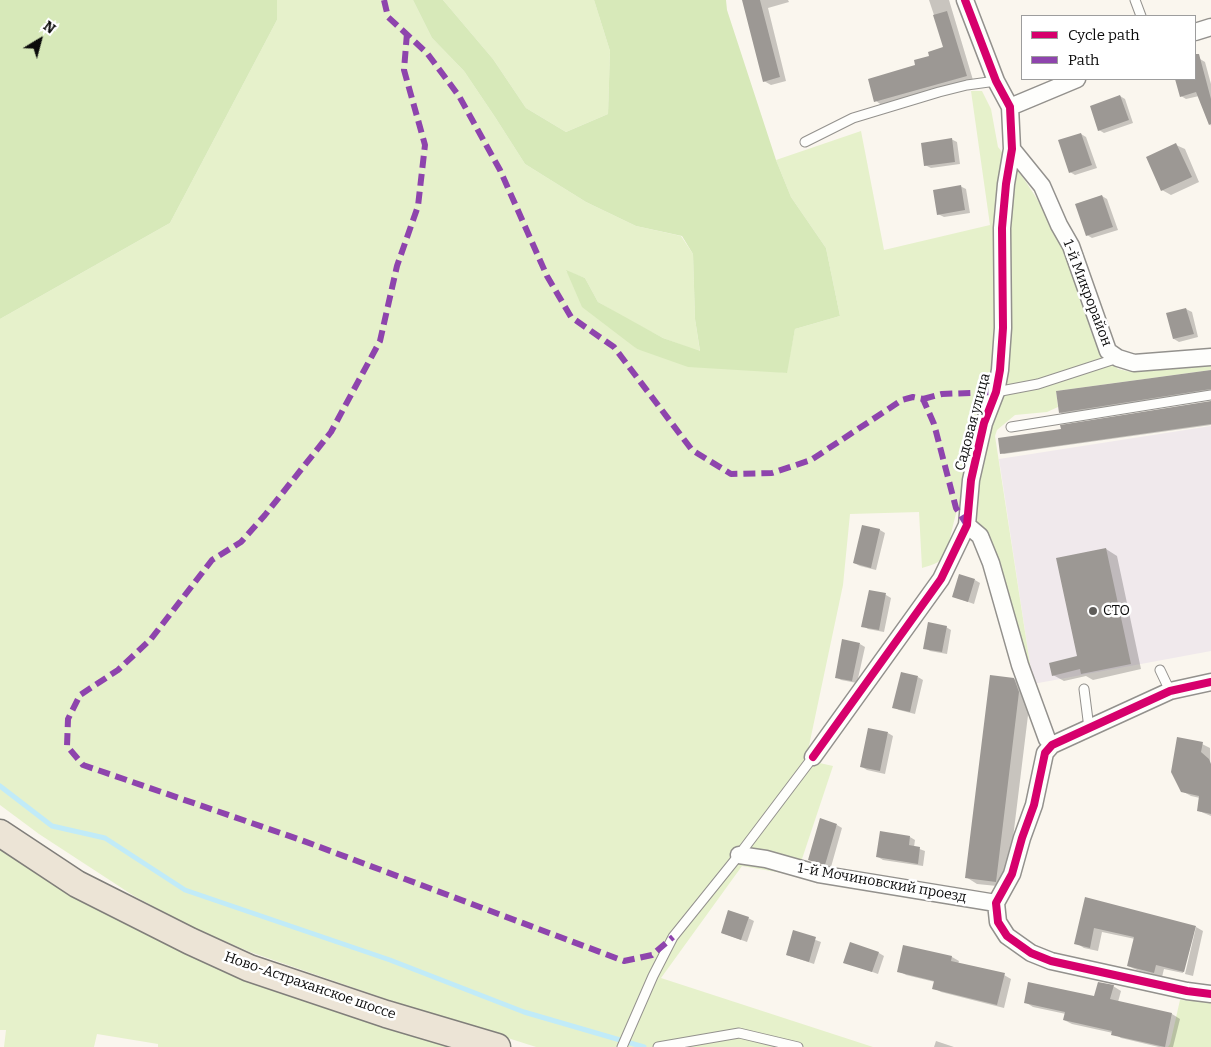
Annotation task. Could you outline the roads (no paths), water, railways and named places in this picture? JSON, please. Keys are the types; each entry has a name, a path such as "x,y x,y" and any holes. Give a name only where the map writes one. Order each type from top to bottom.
{"main road":[{"name":"Ново-Астраханское шоссе","path":"0,833 77,884 190,942 249,968 386,1014 497,1047"}],"street":[{"path":"965,0 996,81 1010,107 1075,80"},
{"path":"1196,32 1211,27"},
{"name":"Садовая улица","path":"814,757 941,578 967,526 971,480 984,423 996,392 1000,370 1003,328 1002,228 1006,184 1012,150 1010,107"},
{"name":"1-й Микрорайон","path":"1012,150 1042,186 1059,225 1071,246 1108,351 1118,358"},
{"path":"1118,358 1134,363 1211,357"},
{"path":"967,526 980,536 991,563 1020,665 1052,745"},
{"path":"1211,682 1170,691 1052,745 1046,753 1034,805 1012,874 996,903 998,922 1007,936 1031,953 1052,962 1187,991 1211,994"},
{"name":"1-й Мочиновский проезд","path":"739,854 766,859 819,874 996,903"}],"lane":[{"path":"1135,0 1140,15"},
{"path":"805,142 853,118 939,92 967,85 996,81"},
{"path":"996,392 1038,384 1118,358"},
{"path":"1011,427 1211,395"},
{"path":"1160,670 1170,691"},
{"path":"1084,689 1089,728"},
{"path":"622,1047 653,976 673,937 814,757"},
{"path":"658,1047 739,1032 798,1047"}],"waterway":[{"path":"0,786 52,826 105,838 185,890 390,960 524,1012 644,1047"}],"place":[{"name":"СТО","path":"1093,611"}]}
